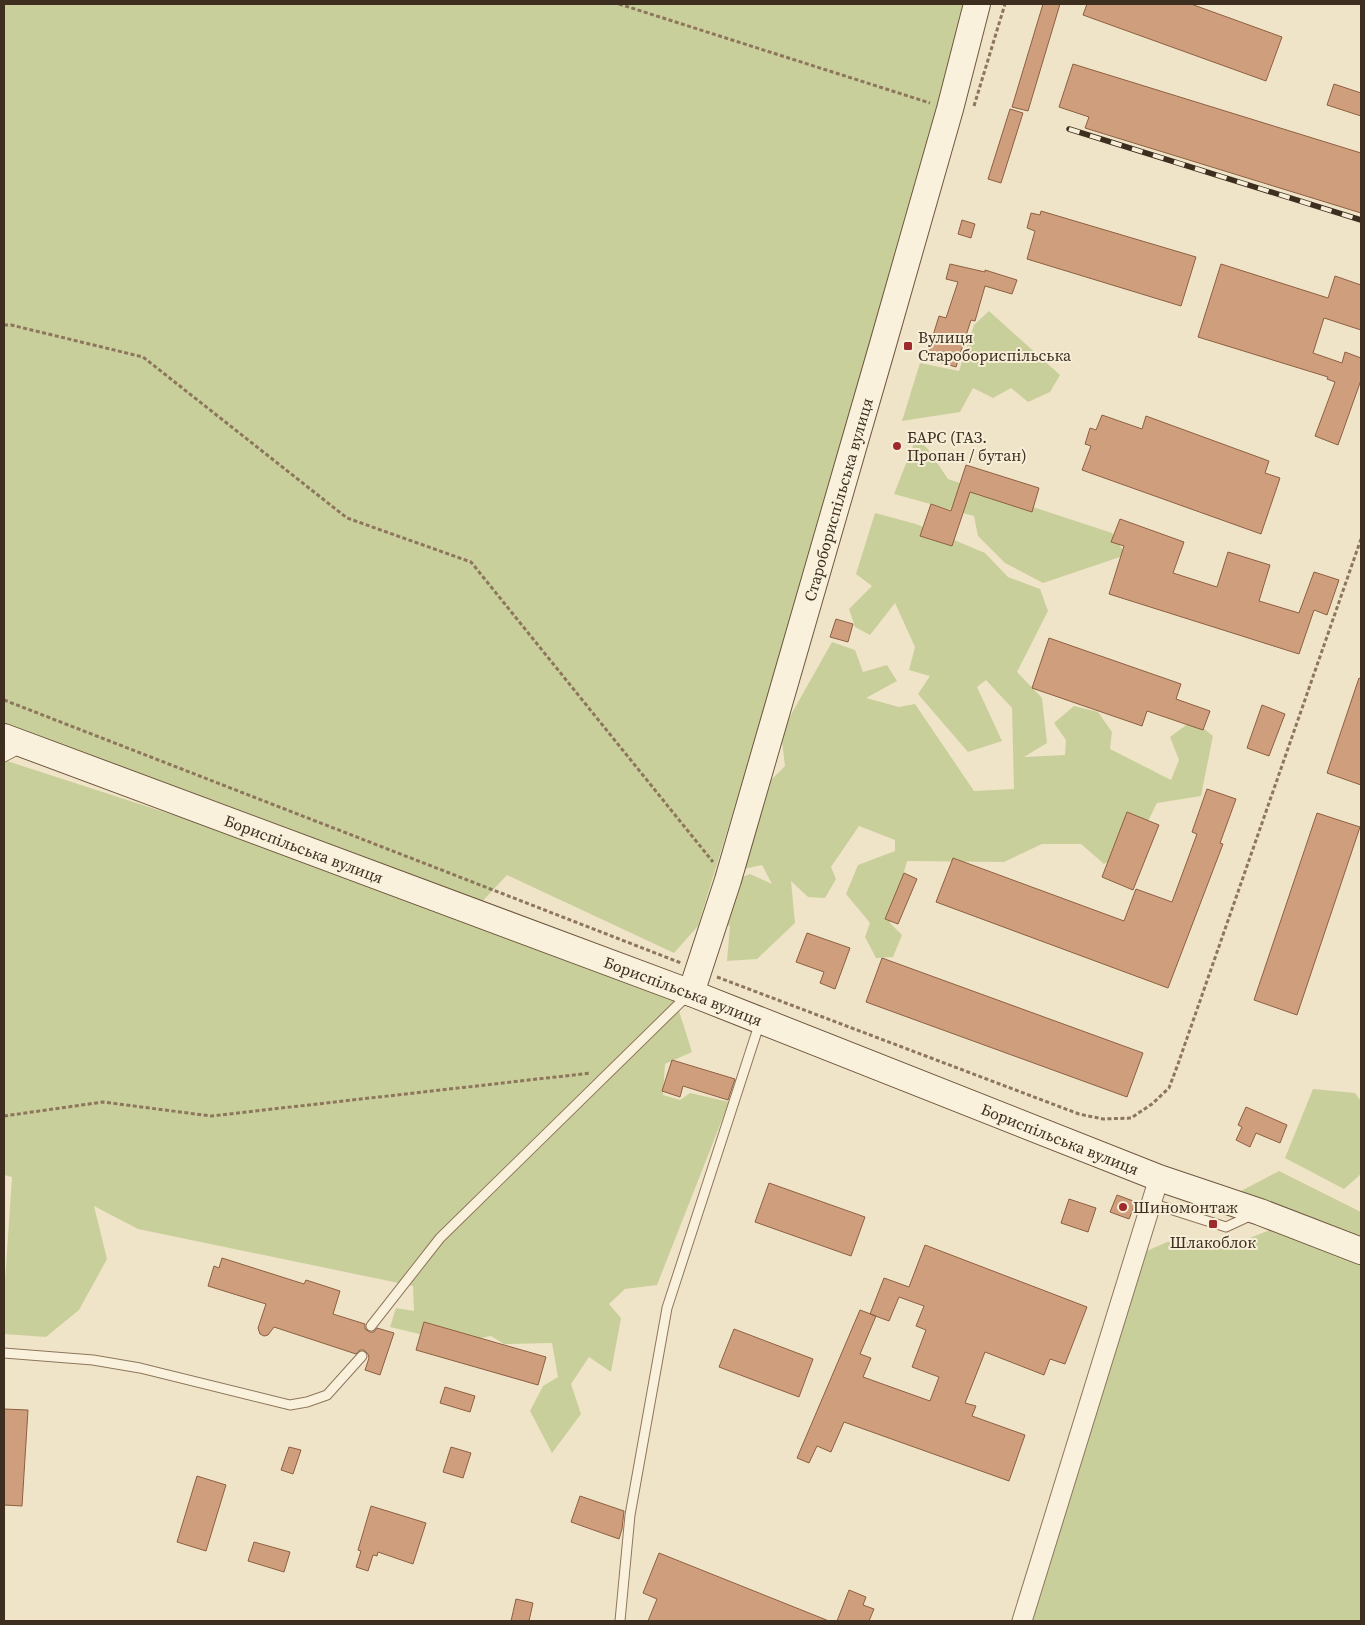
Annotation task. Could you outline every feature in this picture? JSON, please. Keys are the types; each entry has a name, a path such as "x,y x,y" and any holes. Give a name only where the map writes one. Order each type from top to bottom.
{"main road":[{"name":"Старобориспільська вулиця","path":"695,981 728,880 950,109 977,4"},
{"name":"Бориспільська вулиця","path":"11,746 695,981 761,1020 1159,1178 1260,1212 1361,1250"}],"street":[{"path":"1022,1621 1159,1178"}],"lane":[{"path":"371,1326 440,1238 611,1071 695,981"},
{"path":"620,1621 630,1516 667,1308 761,1020"},
{"path":"1151,1204 1226,1227 1260,1212"},
{"path":"4,1352 93,1360 140,1368 290,1405 327,1395 362,1356"}],"path":[{"path":"619,4 950,109"},
{"path":"4,325 11,325 143,357 347,518 471,562 728,880"},
{"path":"4,700 695,981 1078,1114 1104,1119 1131,1118 1152,1104 1169,1088 1361,539"},
{"path":"4,1116 102,1102 211,1116 611,1071"}],"green space":[{"path":"4,4 976,4 871,362 698,926 674,953 507,875 477,907 4,749"},
{"path":"989,311 1060,375 1050,392 1028,402 1011,388 993,398 973,388 960,412 902,421 920,363 959,371 974,325"},
{"path":"916,438 927,448 948,479 1112,533 1126,555 1043,583 1005,563 978,536 974,516 894,494"},
{"path":"875,513 916,524 985,553 1008,577 1040,589 1048,611 1017,672 1042,698 1047,743 1024,757 1065,755 1066,740 1054,723 1074,706 1098,712 1112,732 1110,749 1171,780 1179,760 1170,737 1193,720 1213,736 1201,796 1157,803 1147,823 1121,854 1104,864 1081,844 1042,844 1004,862 907,861 890,923 902,935 893,957 876,958 865,937 870,923 846,894 858,865 895,851 895,840 859,826 831,867 836,879 825,898 808,897 791,881 795,923 757,959 727,961 730,926 717,922 731,881 750,874 772,884 762,865 744,869 761,790 785,766 782,741 788,720 832,642 855,650 863,672 887,665 897,681 866,698 899,707 915,704 974,791 1014,789 1012,708 986,680 977,687 1002,741 968,752 918,694 930,676 909,670 915,647 895,603 870,635 855,627 849,609 872,586 856,574"},
{"path":"7,761 368,878 673,992 692,1052 665,1064 663,1095 680,1100 690,1093 729,1102 657,1285 625,1289 609,1304 621,1318 611,1372 589,1357 571,1384 581,1414 552,1453 530,1411 543,1386 558,1377 552,1343 504,1344 491,1336 457,1343 390,1327 396,1308 414,1311 413,1286 138,1229 94,1206 107,1259 79,1310 46,1337 4,1334 4,1296 12,1177 4,1175 4,763"},
{"path":"1313,1089 1355,1093 1361,1101 1361,1174 1344,1189 1285,1158"},
{"path":"1279,1171 1361,1212 1361,1621 1030,1621 1140,1254 1167,1242 1242,1241 1283,1225 1239,1192"}],"building":[{"path":"1043,4 1060,4 1028,111 1012,107"},
{"path":"1087,4 1191,4 1282,37 1266,81 1083,15"},
{"path":"1073,64 1361,153 1361,213 1085,128 1089,117 1059,107"},
{"path":"1334,84 1361,93 1361,116 1327,105"},
{"path":"1010,109 1023,113 1001,183 988,179"},
{"path":"1041,211 1196,257 1181,306 1027,259 1035,231 1027,228 1031,213 1040,215"},
{"path":"962,220 975,224 971,238 958,234"},
{"path":"950,264 985,272 985,270 1017,280 1012,294 985,286 975,321 971,320 956,367 926,358 939,316 946,318 958,282 946,279"},
{"path":"1221,264 1328,298 1335,276 1361,285 1361,330 1324,318 1313,353 1342,363 1345,352 1361,358 1361,380 1338,445 1315,436 1335,382 1327,379 1328,377 1198,337"},
{"path":"1102,415 1142,429 1146,416 1269,461 1265,473 1280,478 1261,534 1082,470 1091,446 1085,444 1090,428 1096,430"},
{"path":"966,465 1039,488 1032,512 970,492 952,546 920,536 931,504 951,511"},
{"path":"1120,519 1184,542 1173,573 1217,587 1228,552 1270,565 1259,601 1299,613 1314,572 1339,580 1327,615 1314,610 1299,654 1109,594 1124,546 1111,542"},
{"path":"836,619 853,624 848,642 830,637"},
{"path":"1049,638 1181,684 1176,699 1210,711 1203,730 1147,711 1142,726 1032,688"},
{"path":"1359,678 1361,679 1361,785 1327,773"},
{"path":"1262,705 1285,714 1269,756 1247,748"},
{"path":"1207,789 1236,799 1220,843 1223,844 1168,988 936,902 953,858 1124,921 1136,889 1172,902 1197,834 1192,832"},
{"path":"1127,812 1159,825 1133,890 1102,877"},
{"path":"1317,813 1360,827 1297,1015 1254,1000"},
{"path":"904,873 917,879 898,924 885,919"},
{"path":"807,933 850,948 835,989 820,983 824,972 796,962"},
{"path":"882,958 1143,1053 1127,1097 866,1002"},
{"path":"672,1060 735,1079 728,1100 683,1086 680,1097 662,1091"},
{"path":"1246,1107 1287,1125 1280,1143 1256,1133 1250,1147 1236,1140 1242,1127 1238,1125"},
{"path":"769,1183 865,1217 851,1256 755,1222"},
{"name":"Шиномонтаж","path":"1117,1195 1136,1202 1129,1219 1110,1212"},
{"path":"1069,1199 1096,1208 1088,1232 1061,1223"},
{"path":"925,1245 1087,1307 1065,1364 1050,1359 1044,1375 985,1352 965,1403 976,1406 972,1416 1025,1435 1009,1481 844,1422 831,1452 817,1446 809,1463 797,1458 860,1310 870,1314 884,1278 909,1287","holes":["899,1297 924,1306 916,1326 926,1330 912,1367 939,1377 930,1401 863,1377 871,1358 860,1354 876,1316 889,1321"]},
{"path":"222,1258 304,1284 306,1280 340,1291 333,1314 365,1324 365,1329 370,1332 374,1332 377,1328 394,1333 380,1375 365,1370 369,1358 364,1350 360,1350 356,1354 274,1327 268,1335 260,1334 258,1328 266,1304 208,1286 214,1266 219,1268"},
{"path":"424,1322 546,1357 538,1385 416,1350"},
{"path":"734,1329 813,1359 799,1397 719,1367"},
{"path":"445,1387 475,1396 470,1412 440,1403"},
{"path":"4,1409 28,1410 22,1506 4,1505"},
{"path":"289,1447 301,1450 293,1474 281,1470"},
{"path":"451,1447 471,1453 463,1478 443,1472"},
{"path":"197,1476 226,1485 206,1551 177,1542"},
{"path":"580,1496 624,1511 619,1539 571,1522"},
{"path":"371,1506 426,1523 413,1564 378,1552 377,1556 373,1555 368,1571 356,1567 361,1551 358,1550"},
{"path":"254,1542 290,1552 284,1572 248,1561"},
{"path":"659,1553 829,1621 648,1621 657,1599 643,1593"},
{"path":"849,1590 866,1597 863,1605 874,1609 869,1621 837,1621"},
{"path":"516,1599 533,1603 529,1621 511,1621"}],"railway":[{"path":"1069,129 1361,220"}],"place":[{"name":"Вулиця Старобориспільська","path":"908,346"},
{"name":"БАРС (ГАЗ. Пропан / бутан)","path":"897,446"},
{"name":"Шиномонтаж","path":"1123,1207"},
{"name":"Шлакоблок","path":"1213,1224"}]}
